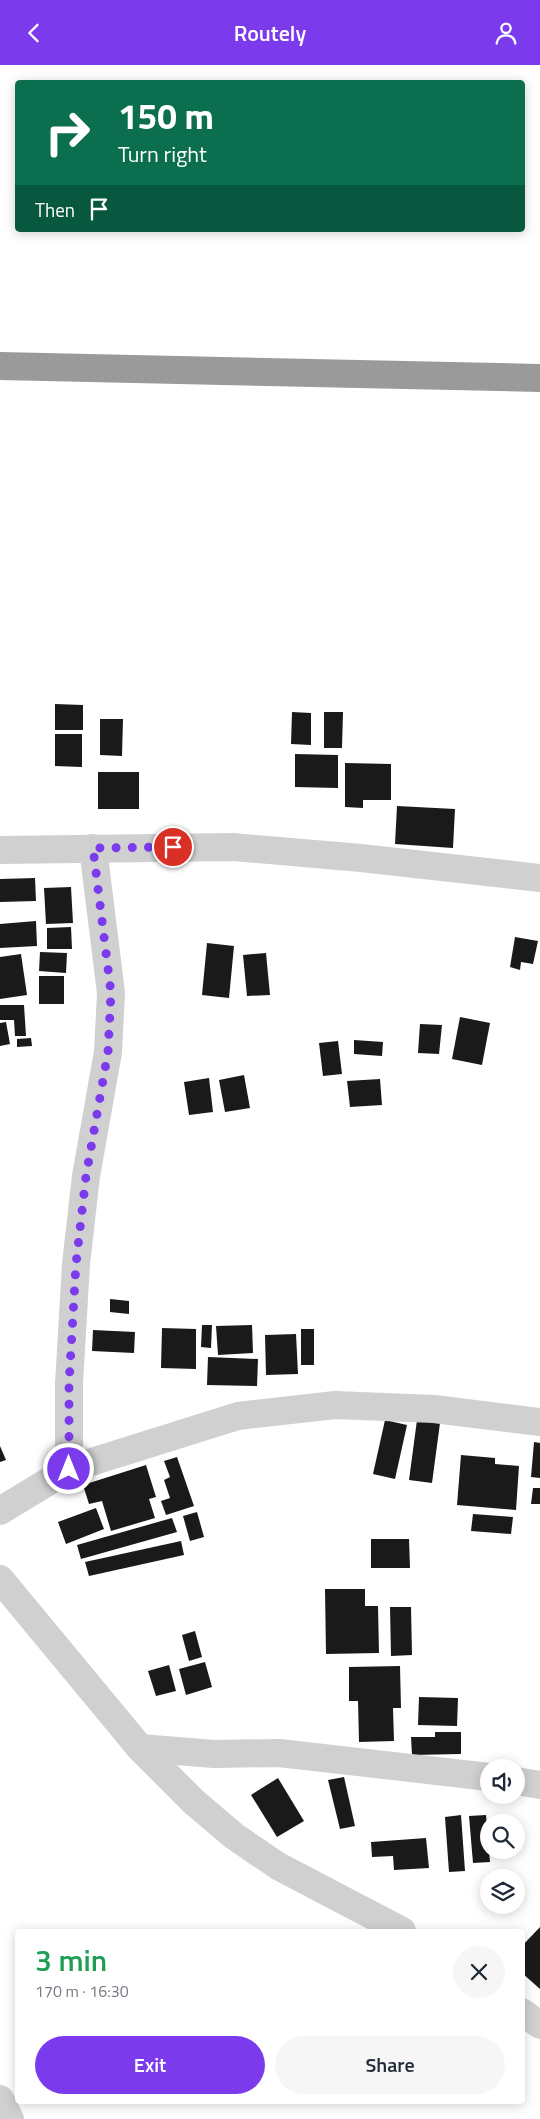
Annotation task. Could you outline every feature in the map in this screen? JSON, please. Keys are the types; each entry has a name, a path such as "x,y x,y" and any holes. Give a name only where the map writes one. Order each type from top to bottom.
{"highway":[{"path":"0,366 540,378"}],"street":[{"path":"0,850 233,847 360,858 540,878"},
{"path":"69,1469 69,1384 76,1264 86,1176 108,1052 111,993 93,848"},
{"path":"0,1511 69,1469 238,1416 336,1405 434,1409 540,1422"},
{"path":"0,1579 140,1748 194,1802 234,1835 278,1866 398,1929"},
{"path":"140,1748 214,1754 279,1753 480,1776"},
{"path":"525,1782 540,1785"},
{"path":"525,2014 540,2025"},
{"path":"0,2099 10,2119"}],"building":[{"path":"55,704 83,705 83,730 55,730"},
{"path":"292,712 311,713 311,745 291,744"},
{"path":"324,712 343,712 342,748 324,748"},
{"path":"100,719 123,719 122,756 100,755"},
{"path":"55,734 82,734 82,767 55,766"},
{"path":"295,754 338,755 338,788 295,787"},
{"path":"345,763 391,764 391,800 363,800 363,808 345,807"},
{"path":"98,772 139,772 139,809 98,809"},
{"path":"397,806 455,809 453,848 395,844"},
{"path":"35,878 36,901 0,902 0,879"},
{"path":"71,887 73,923 46,924 44,888"},
{"path":"36,921 37,946 0,948 0,924"},
{"path":"71,927 72,949 47,949 47,928"},
{"path":"515,937 538,941 533,964 521,962 520,970 510,967"},
{"path":"207,943 234,946 229,998 202,995"},
{"path":"40,952 67,953 66,973 39,971"},
{"path":"266,953 270,995 247,996 243,955"},
{"path":"21,954 27,995 0,999 0,957"},
{"path":"39,976 64,976 64,1004 39,1004"},
{"path":"0,1005 24,1005 26,1036 15,1036 14,1020 0,1020"},
{"path":"460,1017 490,1023 482,1065 452,1059"},
{"path":"6,1022 10,1044 0,1046 0,1023"},
{"path":"420,1024 442,1025 439,1054 418,1053"},
{"path":"31,1038 32,1046 17,1047 17,1039"},
{"path":"354,1040 383,1042 382,1056 354,1054"},
{"path":"338,1041 342,1074 323,1076 319,1043"},
{"path":"244,1075 250,1108 225,1112 219,1080"},
{"path":"209,1078 213,1112 189,1115 184,1082"},
{"path":"380,1079 382,1105 350,1107 347,1081"},
{"path":"110,1299 129,1301 129,1314 110,1312"},
{"path":"202,1325 212,1325 211,1348 201,1347"},
{"path":"252,1325 253,1353 218,1355 216,1326"},
{"path":"162,1328 196,1329 196,1369 161,1368"},
{"path":"301,1329 314,1329 314,1365 301,1365"},
{"path":"93,1330 135,1332 134,1353 92,1351"},
{"path":"296,1334 298,1374 266,1375 265,1335"},
{"path":"208,1357 258,1359 257,1386 207,1385"},
{"path":"385,1420 407,1425 395,1479 373,1474"},
{"path":"417,1420 440,1423 432,1483 409,1480"},
{"path":"534,1442 540,1443 540,1478 531,1477"},
{"path":"0,1446 6,1460 0,1462"},
{"path":"461,1455 495,1458 495,1464 519,1466 516,1510 457,1505"},
{"path":"177,1457 194,1506 166,1515 161,1501 170,1498 164,1480 170,1477 164,1461"},
{"path":"146,1465 156,1497 149,1499 155,1518 111,1531 102,1501 89,1504 83,1485"},
{"path":"533,1488 540,1488 540,1504 531,1504"},
{"path":"96,1508 104,1529 66,1544 58,1522"},
{"path":"197,1512 204,1537 190,1541 183,1516"},
{"path":"473,1514 513,1517 511,1534 471,1531"},
{"path":"172,1518 177,1532 81,1559 77,1545"},
{"path":"371,1539 409,1539 410,1568 371,1568"},
{"path":"181,1541 184,1555 89,1576 85,1562"},
{"path":"325,1589 365,1589 365,1606 378,1606 379,1653 326,1654"},
{"path":"390,1607 411,1607 412,1655 391,1656"},
{"path":"195,1631 202,1657 189,1661 182,1635"},
{"path":"205,1662 212,1687 186,1695 179,1669"},
{"path":"169,1665 176,1691 156,1696 148,1671"},
{"path":"400,1666 401,1708 393,1708 394,1741 359,1742 358,1701 349,1701 349,1667"},
{"path":"419,1697 458,1698 457,1726 418,1725"},
{"path":"435,1732 461,1732 461,1754 412,1755 411,1737 435,1737"},
{"path":"344,1777 355,1826 340,1829 328,1780"},
{"path":"278,1778 304,1821 277,1837 251,1795"},
{"path":"461,1815 465,1871 449,1872 445,1817"},
{"path":"480,1815 480,1859 490,1859 490,1862 473,1863 469,1816"},
{"path":"426,1838 429,1868 394,1870 393,1856 372,1857 371,1842"},
{"path":"540,1927 540,1989 525,1976 525,1943"}],"route":[{"path":"69,1469 69,1384 76,1264 86,1176 108,1052 111,993 93,848 173,847"}]}
